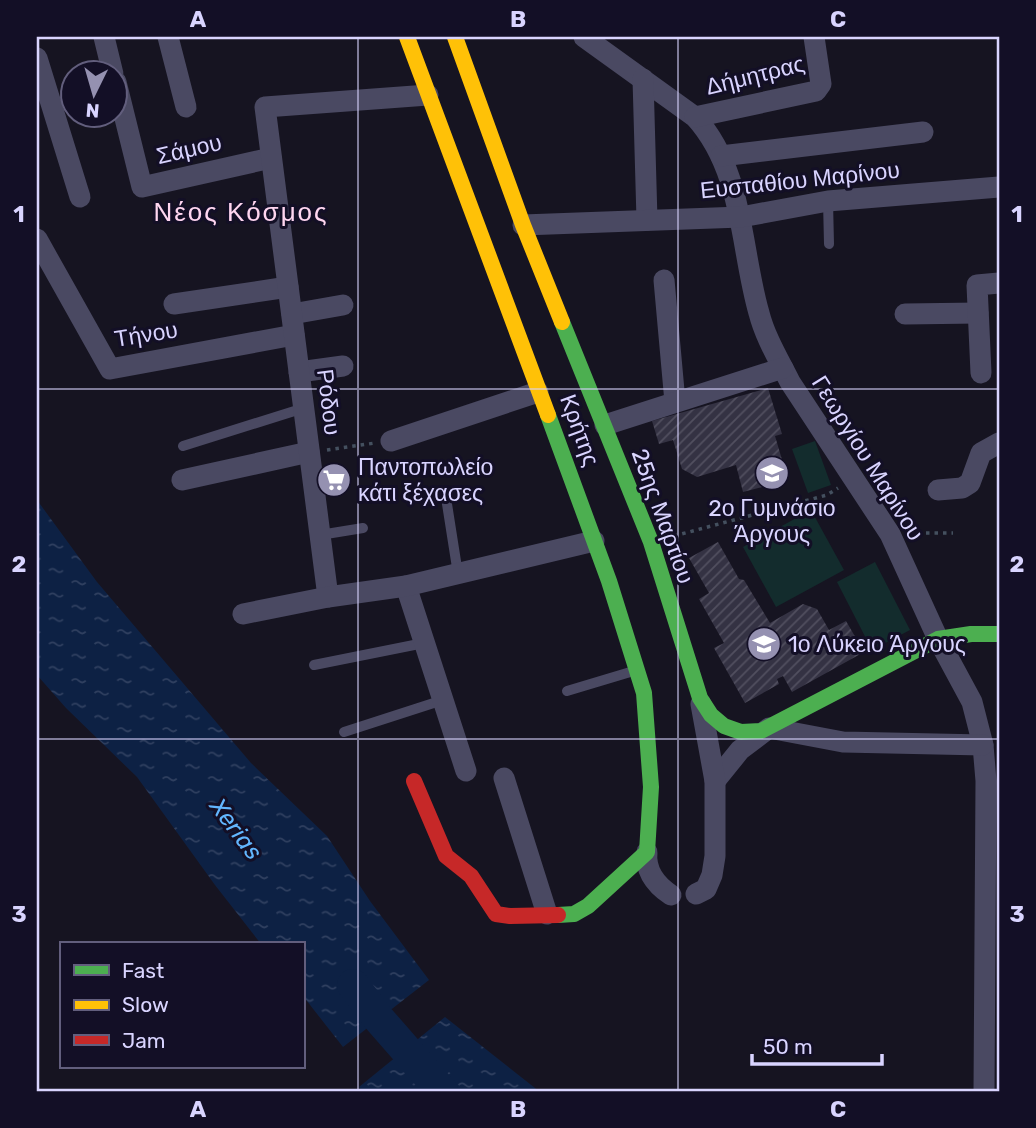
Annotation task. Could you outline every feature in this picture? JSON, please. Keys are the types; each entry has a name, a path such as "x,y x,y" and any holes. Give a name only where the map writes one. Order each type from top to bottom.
{"street":[{"path":"104,37 110,60"},
{"path":"169,37 186,107"},
{"name":"Κρήτης","path":"407,37 594,541 637,670 644,693 651,787 646,862 651,875 661,888 671,895"},
{"name":"25ης Μαρτίου","path":"455,37 523,225 651,542 700,698 709,713 720,725 742,732 769,728 938,639 971,634 999,634"},
{"name":"Γεωργίου Μαρίνου","path":"584,37 695,117 710,134 722,156 741,217 759,315 783,368 890,534 938,639 972,702 983,744 986,781 984,1091"},
{"name":"Δήμητρας","path":"695,117 816,91 821,84 814,37"},
{"path":"37,58 80,197"},
{"path":"643,79 647,220"},
{"name":"Ρόδου","path":"328,597 265,107 428,95"},
{"name":"Σάμου","path":"128,130 142,187 271,158"},
{"path":"722,156 923,132"},
{"name":"Ευσταθίου Μαρίνου","path":"523,225 741,217 828,201 999,187"},
{"name":"Τήνου","path":"37,239 110,369 294,335"},
{"path":"664,280 675,402"},
{"path":"981,373 977,285 999,283"},
{"path":"174,304 288,287"},
{"path":"292,314 343,305"},
{"path":"905,314 978,313"},
{"path":"299,372 343,366"},
{"path":"605,425 783,368"},
{"path":"391,441 538,392"},
{"path":"938,491 962,488 970,483 981,453 999,443"},
{"path":"181,480 309,452"},
{"path":"243,614 328,597 406,586 594,541"},
{"path":"406,586 466,771"},
{"path":"696,894 706,889 712,875 715,856 715,781 700,698"},
{"path":"715,781 740,750 769,728 843,742 983,744"},
{"path":"504,778 547,914"},
{"path":"414,782 446,856 471,876 496,914 574,914 588,906 647,852"}],"lane":[{"path":"828,201 829,244"},
{"path":"183,446 304,408"},
{"path":"447,504 458,574"},
{"path":"320,535 363,528"},
{"path":"314,664 424,643"},
{"path":"567,691 637,670"},
{"path":"344,732 443,701"}],"path":[{"path":"309,452 391,441"},
{"path":"651,542 827,495 855,478"},
{"path":"890,534 953,533"}],"green space":[{"path":"815,441 831,485 808,493 792,449"},
{"path":"811,510 844,570 776,607 743,547"},
{"path":"875,562 910,630 872,650 837,582"}],"water":[{"path":"37,500 97,582 251,763 327,836 370,901 429,980 343,1047 304,997 304,942 259,942 137,777 66,708 37,675"},
{"path":"445,1017 538,1091 362,1091 359,1087"}],"building":[{"path":"768,388 782,434 775,436 788,480 743,492 736,465 697,477 682,469 673,440 659,444 652,421"},
{"path":"718,542 739,579 744,580 770,623 803,604 817,609 829,630 846,621 864,652 792,692 783,676 777,679 779,684 745,703 714,648 724,643 699,599 709,593 689,558"}],"waterway":[{"name":"Xerias","path":"353,985 442,1091"}],"traffic: fast":[{"path":"562,322 651,542 700,698 711,715 724,726 741,732 761,731 938,639 971,634 999,634"},
{"path":"548,415 609,581 644,693 651,787 647,852 588,906 574,914 558,915"}],"traffic: slow":[{"path":"407,37 548,415"},
{"path":"455,37 523,225 562,322"}],"traffic: jam":[{"path":"414,781 446,856 471,876 496,914 558,915"}],"place":[{"name":"2ο Γυμνάσιο Άργους","path":"772,473"},
{"name":"Παντοπωλείο κάτι ξέχασες","path":"334,480"},
{"name":"1ο Λύκειο Άργους","path":"764,644"}],"district":[{"name":"Νέος Κόσμος","path":"241,212"}]}
